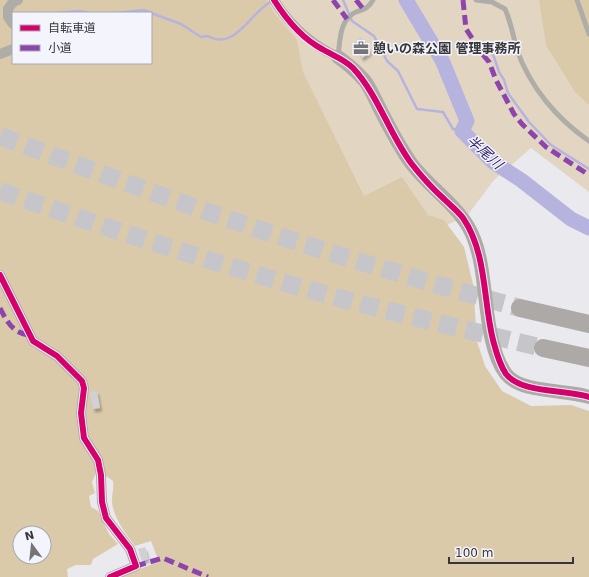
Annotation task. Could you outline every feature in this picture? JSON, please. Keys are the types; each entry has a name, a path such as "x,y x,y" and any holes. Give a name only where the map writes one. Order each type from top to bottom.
{"highway":[{"path":"520,308 589,324"},
{"path":"543,348 589,358"}],"street":[{"path":"12,23 8,17 8,9 13,2 18,0"},
{"path":"276,3 295,29 321,49 338,57 351,66 366,83 398,144 411,163 438,193 463,217 474,239 480,259 490,327 497,355 506,374 520,384 546,390 578,393 589,397"},
{"path":"0,54 12,49"},
{"path":"0,275 33,341 57,356 82,381 84,397 81,424 87,444 98,460 101,475 102,502 106,518 130,549 136,566 110,577"}],"lane":[{"path":"338,57 342,28 347,19 355,13 368,8 373,0"},
{"path":"476,0 492,2 505,9 518,51 536,87 560,116 589,141"},
{"path":"577,0 589,34"}],"shaded area":[{"path":"0,0 589,0 589,192 531,148 494,180 467,216 445,226 0,333"},
{"path":"0,0 267,0 274,13 297,40 303,72 364,196 402,177 428,215 444,220 464,247 473,284 477,341 485,366 502,391 531,406 571,405 589,411 589,577 117,577 159,562 151,541 135,546 124,530 114,512 112,500 113,481 97,471 92,482 95,493 89,496 91,507 98,511 109,534 118,544 93,559 91,565 76,565 67,569 68,577 0,577"},
{"path":"539,0 589,0 589,105 575,92 546,45"}],"building":[{"name":"憩いの森公園 管理事務所","path":"361,37 370,52 362,58 353,43"},
{"path":"97,391 100,408 93,409 90,392"},
{"path":"145,547 148,559 142,561 138,549"}],"waterway":[{"path":"343,0 352,21 374,36 387,61 398,71 417,109 443,112 453,129 462,131"},
{"name":"半尾川","path":"406,0 442,60 467,121 462,131 493,162 521,180 571,219 589,228"},
{"path":"152,13 181,24 201,37 208,36 218,40 226,39 235,35 264,6 272,1"},
{"path":"125,12 144,10 149,12"},
{"path":"68,12 84,12"},
{"path":"487,44 504,80 508,93 529,122 551,145 589,169"}],"tunnel":[{"path":"0,136 176,201 282,237 401,274 520,308"},
{"path":"0,191 134,236 302,288 543,348"}],"marked path":[{"path":"333,0 347,19"},
{"path":"356,0 364,10"},
{"path":"463,0 466,29 489,62 496,80 514,114 522,124 546,147 589,175"},
{"path":"0,308 11,326 19,332 29,335"},
{"path":"136,566 163,558 208,577"}],"cycle path":[{"path":"274,0 289,21 301,34 314,45 342,60 353,68 370,90 396,139 411,163 431,186 463,218 471,232 476,246 483,277 493,340 500,362 506,374 522,385 589,397"},
{"path":"0,275 33,341 57,356 82,381 84,388 81,413 84,438 98,460 101,475 102,502 106,518 130,549 136,566 110,577"}],"place":[{"name":"憩いの森公園 管理事務所","path":"361,48"}]}
